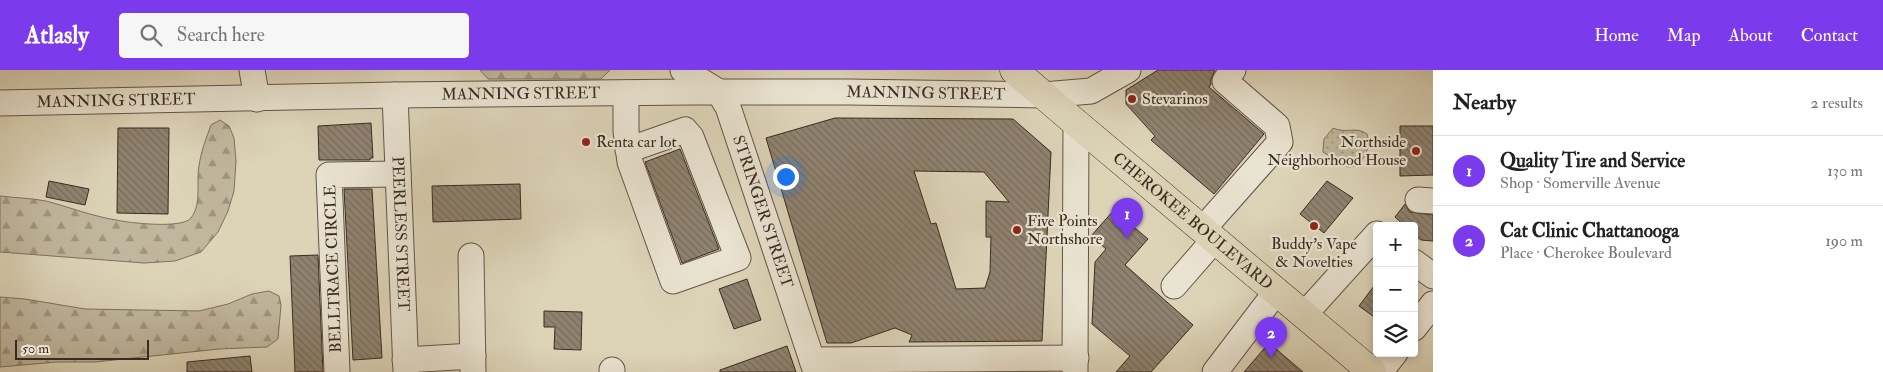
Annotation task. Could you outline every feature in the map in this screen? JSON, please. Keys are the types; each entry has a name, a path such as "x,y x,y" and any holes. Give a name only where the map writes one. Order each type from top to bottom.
{"main road":[{"name":"CHEROKEE BOULEVARD","path":"1014,70 1371,371"}],"street":[{"path":"252,70 258,99"},
{"path":"684,70 719,92"},
{"path":"1174,286 1208,235 1280,142 1277,126 1225,81 1233,70"},
{"name":"MANNING STREET","path":"0,103 395,95 719,92 1043,95 1091,91 1116,74"},
{"name":"STRINGER STREET","path":"719,92 728,107 801,296 814,366"},
{"path":"626,93 628,150 630,162 673,281 738,258 691,136 685,130 628,150"},
{"name":"PEERLESS STREET","path":"395,95 405,366"},
{"path":"814,366 1076,365 1076,123"},
{"name":"BELLTRACE CIRCLE","path":"337,372 329,175 398,174"},
{"path":"1304,315 1373,238"},
{"path":"405,366 473,364 471,256"},
{"path":"1418,265 1433,276"},
{"path":"1215,372 1276,292"},
{"path":"1418,323 1433,304"},
{"path":"1371,371 1390,357"}],"green space":[{"path":"480,70 610,70 601,79 488,79"},
{"path":"220,120 229,126 234,138 236,161 234,191 228,211 218,232 201,252 175,261 144,263 0,252 0,196 46,201 98,216 144,224 177,223 191,218 198,200 198,172 201,155 211,125"},
{"path":"1333,128 1337,130 1359,131 1367,134 1367,150 1358,164 1348,167 1323,152 1324,139"},
{"path":"269,291 279,296 281,305 278,339 267,347 219,349 95,362 57,362 0,367 0,297 25,299 85,309 199,311 228,304 252,294"}],"building":[{"path":"1158,70 1215,70 1209,87 1264,134 1214,194 1151,140 1155,136 1126,104 1126,90"},
{"path":"835,118 1013,119 1051,152 1042,341 909,342 912,335 895,328 851,343 827,343 766,138","holes":["914,171 984,172 1009,202 986,201 986,237 991,237 990,272 985,288 956,289 936,223 931,224"]},
{"path":"371,123 373,158 370,158 370,160 319,160 318,126"},
{"name":"Northside Neighborhood House","path":"1400,126 1433,126 1433,175 1400,176"},
{"path":"118,128 169,128 168,214 117,213"},
{"path":"680,149 719,249 682,263 645,162"},
{"path":"49,181 89,189 85,205 46,197"},
{"path":"1327,181 1353,198 1324,233 1300,214"},
{"path":"520,184 521,219 433,222 432,186"},
{"path":"344,189 372,189 382,358 353,360"},
{"path":"1405,204 1410,212 1433,215 1433,241 1421,240 1418,237 1418,222 1401,222 1395,217"},
{"path":"1114,210 1148,239 1125,265 1193,325 1151,372 1116,372 1130,356 1092,324 1095,262 1106,249 1091,236"},
{"path":"318,255 323,372 295,372 290,256"},
{"path":"747,279 761,320 734,329 719,289"},
{"path":"1373,287 1373,316 1359,306"},
{"path":"544,311 582,312 581,350 554,349 555,327 544,327"},
{"path":"1269,343 1303,372 1244,372"},
{"path":"787,346 796,372 720,372 720,370"},
{"path":"250,356 252,372 187,372 187,362"}],"place":[{"name":"Stevarinos","path":"1132,99"},
{"name":"Renta car lot","path":"586,142"},
{"name":"Northside Neighborhood House","path":"1416,151"},
{"name":"Buddy's Vape & Novelties","path":"1314,226"},
{"name":"Five Points Northshore","path":"1017,230"},
{"name":"Quality Tire and Service","path":"1127,239"},
{"name":"Cat Clinic Chattanooga","path":"1271,358"}]}
